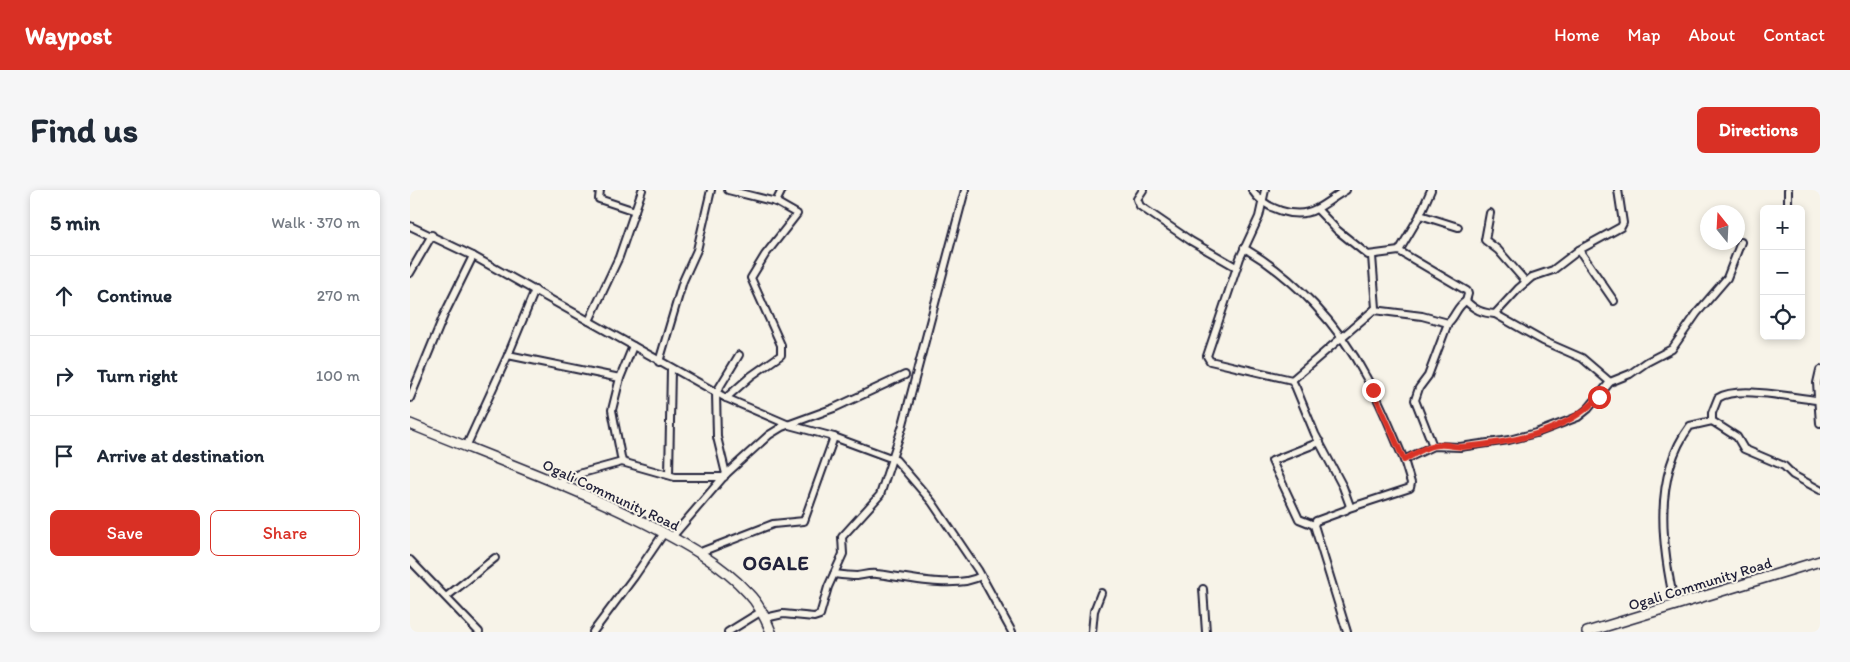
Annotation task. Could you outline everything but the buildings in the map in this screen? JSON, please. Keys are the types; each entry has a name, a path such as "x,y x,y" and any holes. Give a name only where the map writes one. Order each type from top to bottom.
{"street":[{"path":"600,190 599,198 635,211"},
{"path":"590,321 619,257 642,190"},
{"path":"659,362 680,290 697,250 711,190"},
{"path":"726,398 751,376 781,355 781,345 751,278 765,254 797,216 796,212 776,202 728,190"},
{"path":"776,202 782,190"},
{"path":"728,632 763,614 792,614 818,617 843,554 842,536 877,500 893,458 965,190"},
{"path":"1143,190 1137,199 1140,206 1190,241 1236,267"},
{"path":"1252,190 1262,201 1286,212 1304,214 1317,209 1329,199 1346,190"},
{"path":"1265,190 1259,217 1236,267 1208,352 1208,359 1292,380"},
{"path":"1399,251 1420,216 1431,190"},
{"path":"1495,314 1526,282 1553,270 1579,250 1622,225 1618,190"},
{"path":"1786,190 1788,205"},
{"path":"1292,380 1340,337 1374,310 1377,301 1372,256 1338,230 1317,209"},
{"path":"1490,213 1485,240 1498,250 1526,282"},
{"path":"1420,216 1458,227"},
{"path":"410,226 473,256 726,398 789,425 834,437 893,458 907,471 932,502 981,576 1012,632"},
{"path":"410,273 432,236"},
{"path":"1244,248 1274,268 1303,292 1340,337 1366,377 1404,460 1411,484 1410,488 1322,518 1316,521 1314,525"},
{"path":"1579,250 1614,301"},
{"path":"1404,460 1433,446 1460,447 1483,444 1536,433 1578,416 1593,403 1610,382 1630,374 1647,362 1672,349 1697,313 1727,278 1738,250"},
{"path":"1372,256 1386,251 1399,251 1467,290 1466,301 1460,305 1453,319 1448,323 1428,376 1419,388 1415,400 1433,446"},
{"path":"410,398 444,315 473,256"},
{"path":"466,447 508,356 535,290"},
{"path":"1466,301 1481,312 1495,314 1543,341 1582,358 1610,382"},
{"path":"1374,310 1422,316 1448,323"},
{"path":"622,462 612,414 620,378 633,346"},
{"path":"725,476 717,438 716,393 740,355"},
{"path":"508,356 620,378"},
{"path":"669,475 671,368"},
{"path":"1820,370 1817,383 1820,423"},
{"path":"672,537 725,476 769,435 905,375"},
{"path":"1292,380 1343,487 1350,506 1349,508"},
{"path":"1712,421 1712,412 1718,398 1735,392 1817,400"},
{"path":"1674,606 1666,563 1663,528 1669,469 1674,452 1690,426 1712,421 1737,437 1744,449 1784,466 1793,475 1820,490"},
{"name":"Ogali Community Road","path":"410,424 555,483 672,537 735,580 763,614 771,632"},
{"path":"698,553 773,524 804,521 834,437"},
{"path":"1314,525 1299,519 1272,461 1320,442"},
{"path":"555,483 582,472 622,462 680,477 725,476"},
{"path":"1314,525 1347,632"},
{"path":"593,632 664,533"},
{"path":"446,597 496,558"},
{"path":"410,560 479,632"},
{"name":"Ogali Community Road","path":"1587,632 1820,561"},
{"path":"834,574 858,576 871,573 897,578 944,581 970,580 981,576"},
{"path":"1203,589 1206,632"},
{"path":"1092,632 1094,611 1101,593"}],"district":[{"name":"OGALE","path":"776,563"}],"route":[{"path":"1373,390 1404,460 1425,448 1440,444 1460,447 1526,436 1572,420 1588,409 1599,397"}]}
